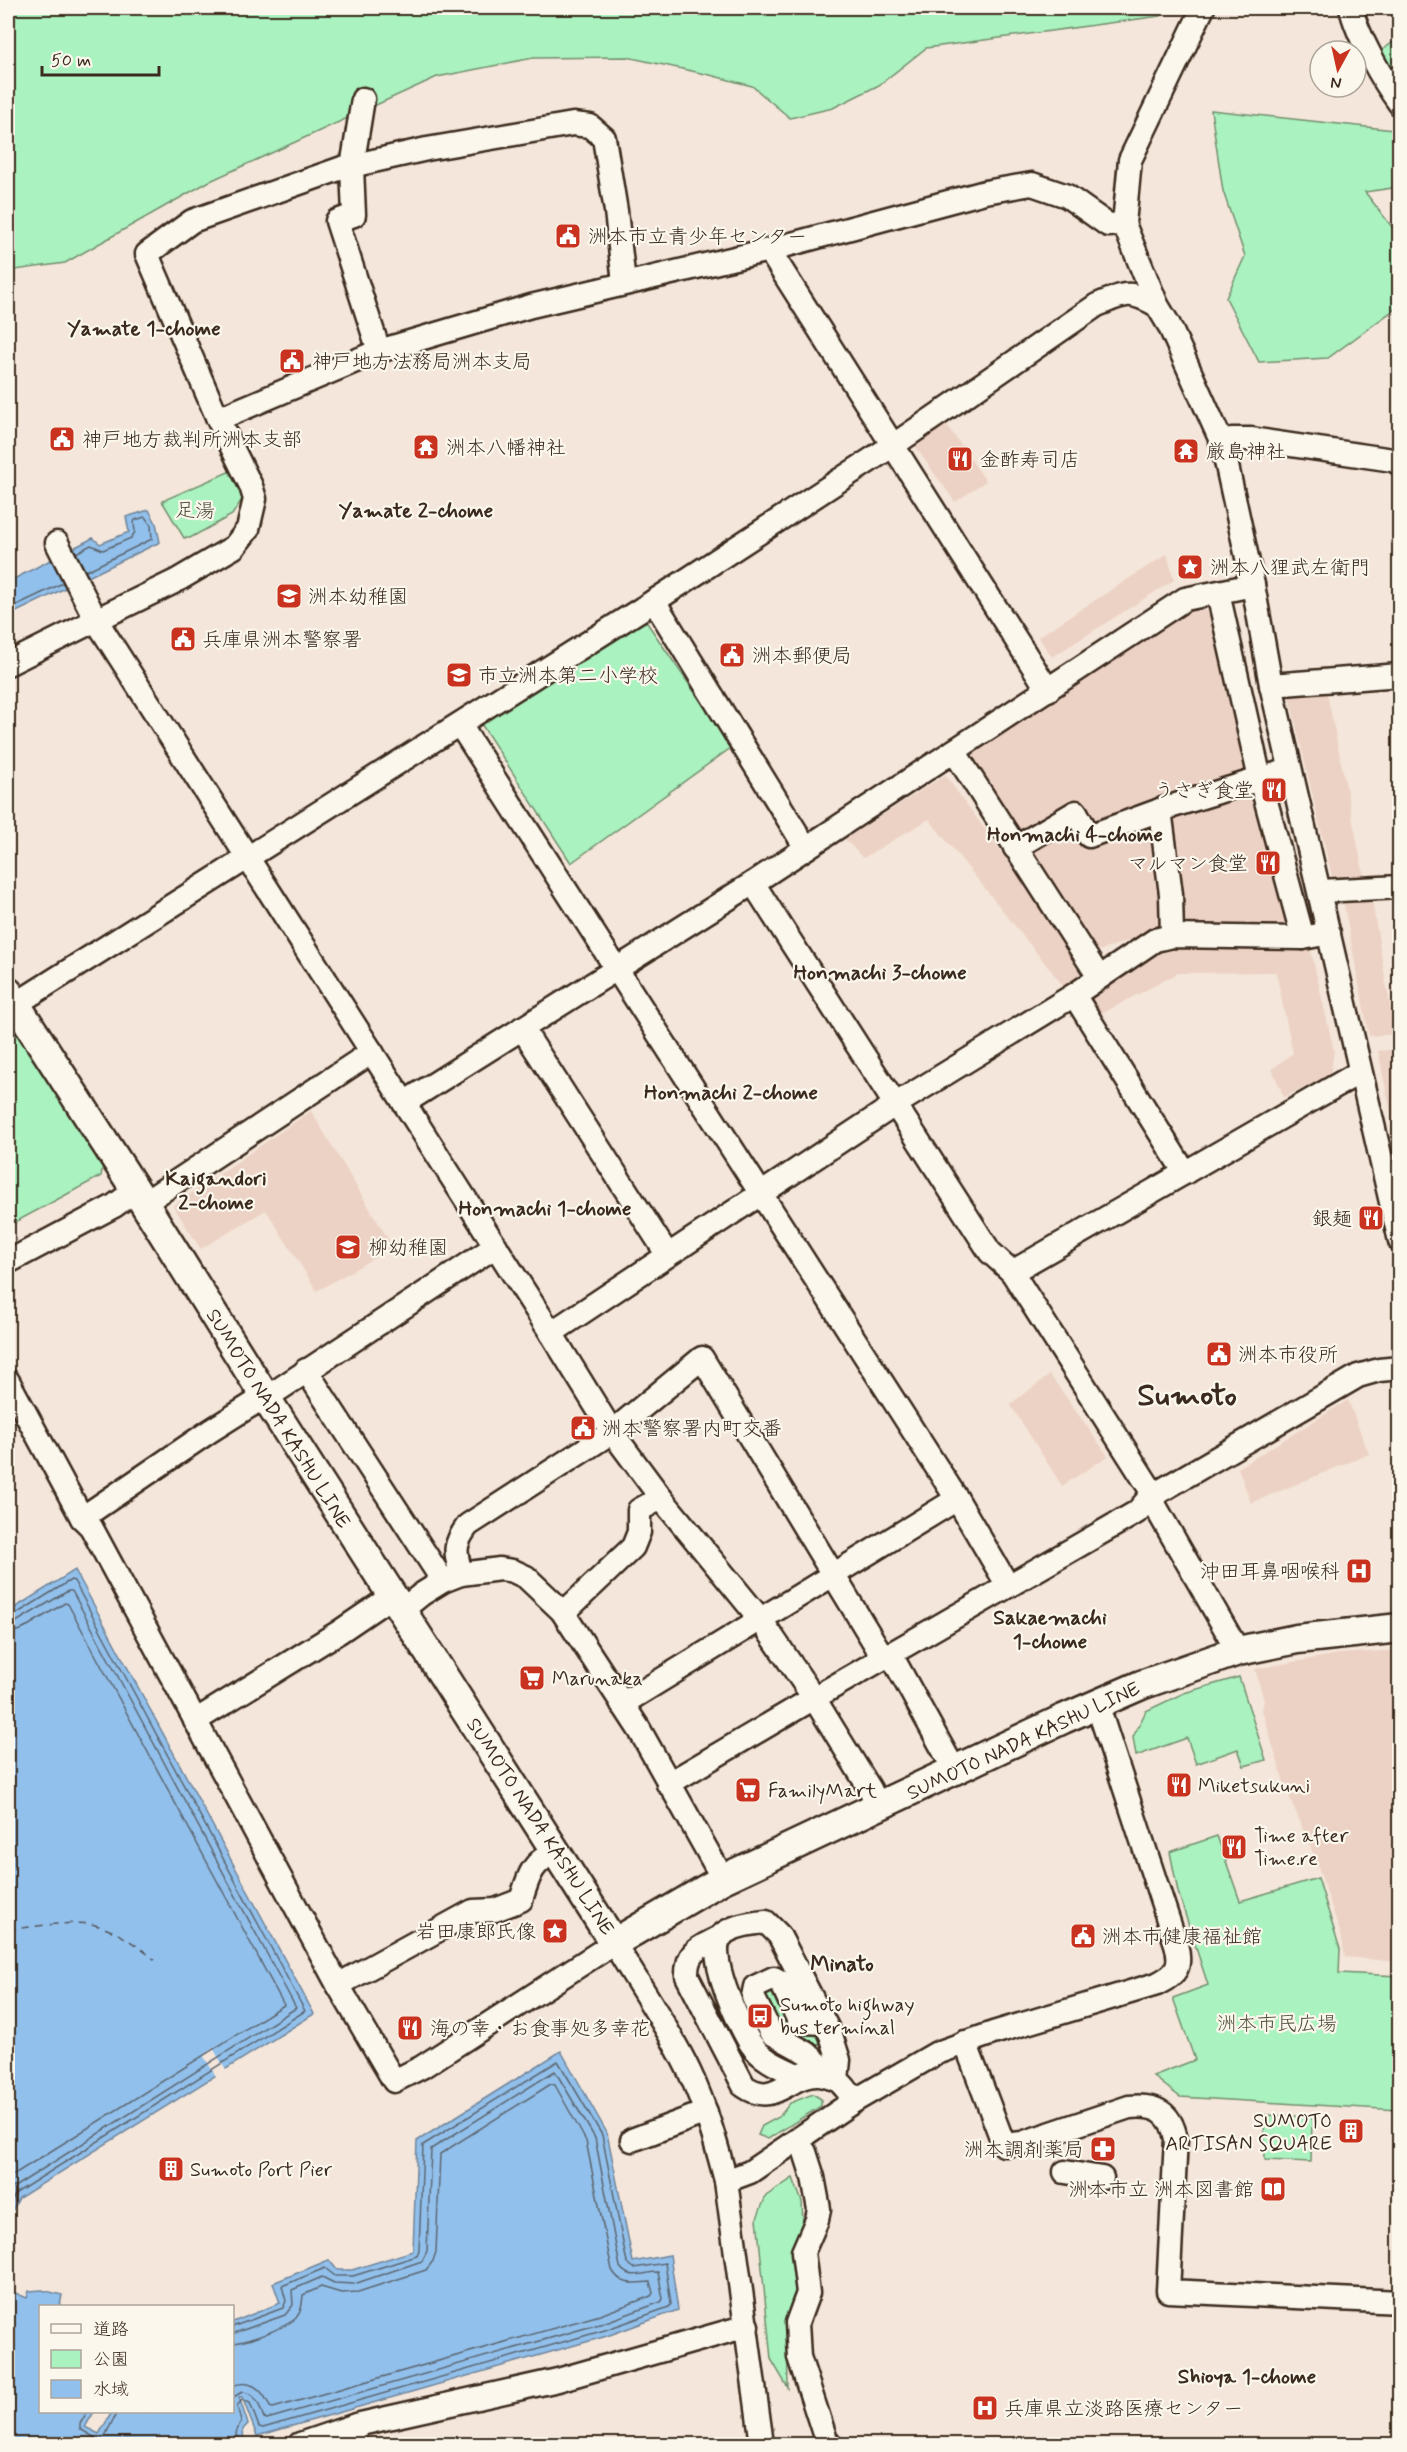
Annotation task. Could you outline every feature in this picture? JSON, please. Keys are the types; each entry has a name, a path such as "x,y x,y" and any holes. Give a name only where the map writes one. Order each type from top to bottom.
{"main road":[{"name":"SUMOTO NADA KASHU LINE","path":"12,998 614,1943 723,1879 1141,1685 1238,1651 1309,1637 1400,1628"}],"street":[{"path":"1203,8 1130,160 1124,224 1157,305 1169,325 1222,443 1253,585 1271,685 1360,1072 1395,1197 1400,1241"},
{"path":"1351,8 1359,32 1391,92 1400,104"},
{"path":"363,99 351,167 354,215 338,221 378,351"},
{"path":"8,664 176,580 234,547 248,529 255,499 251,486 218,419 147,254 192,221 351,167 427,149 573,124 590,126 604,138 616,211 624,283"},
{"path":"218,419 378,351 531,306 769,250 985,192 1032,184 1067,196 1108,225 1124,224"},
{"path":"769,250 1048,690"},
{"path":"12,998 247,857 654,602 892,446 1097,305 1119,296 1135,294 1157,305"},
{"path":"1222,443 1232,439 1251,440 1393,460 1400,464"},
{"path":"57,543 96,620 496,1246 612,1432 661,1498 761,1620 814,1698 878,1806"},
{"path":"404,1103 753,883 1185,599 1253,585"},
{"path":"1218,593 1270,776 1303,938"},
{"path":"654,602 806,848"},
{"path":"1271,685 1400,675"},
{"path":"460,725 763,1194 957,1499 1008,1586"},
{"path":"954,751 1099,977"},
{"path":"1015,848 1076,812 1089,836 1160,810 1270,776"},
{"path":"1160,810 1171,894 1172,936"},
{"path":"753,883 990,1252 1012,1272 1152,1496 1238,1651"},
{"path":"1320,891 1400,887"},
{"path":"551,1333 896,1104 1074,995 1155,940 1172,936 1303,938 1329,933"},
{"path":"1074,995 1185,1173"},
{"path":"522,1028 667,1254"},
{"path":"8,1262 114,1206 140,1197 372,1052"},
{"path":"1012,1272 1360,1072"},
{"path":"82,1518 210,1431 266,1398 496,1246"},
{"path":"452,1578 457,1540 468,1525 612,1432 702,1358 955,1771"},
{"path":"668,1784 886,1655 1137,1512 1152,1496 1358,1376 1379,1370 1400,1368"},
{"path":"306,1370 452,1578"},
{"path":"8,1381 82,1518 91,1527 338,1984 394,2081 422,2067 614,1943 688,2068 706,2112 726,2181 762,2445"},
{"path":"562,1611 571,1606 633,1548 639,1532 639,1510 661,1498"},
{"path":"622,1704 957,1499"},
{"path":"195,1721 397,1603 422,1594 452,1578 500,1569 513,1571 526,1577 562,1611 639,1729 723,1879"},
{"path":"726,2181 750,2172 854,2101 937,2053 965,2042 1157,1984 1170,1977 1178,1965 1176,1944 1096,1704"},
{"path":"338,1984 473,1911 495,1910 521,1899 538,1860 555,1851"},
{"path":"766,1922 779,1935 824,2023 839,2060 829,2074 817,2075 763,2095 753,2092 744,2085 687,1976 687,1963 693,1952 722,1936 754,1923 766,1922"},
{"path":"722,1936 718,1942 717,1961 722,1980 752,2044 769,2061 797,2075 829,2074"},
{"path":"824,2023 803,2022 798,2019 781,1982 774,1978 754,1987 753,1997 771,2033 807,2053 848,2089 854,2101"},
{"path":"965,2042 1004,2145 1022,2143 1129,2106 1148,2106 1157,2109 1173,2124 1176,2139 1168,2292 1400,2302"},
{"path":"632,2140 706,2112"},
{"path":"805,2152 813,2176 819,2209 817,2220 803,2252 808,2294 797,2323 799,2357 826,2440 830,2445"},
{"path":"1065,2172 1102,2178"},
{"path":"300,2445 355,2435 747,2326"}],"shaded area":[{"path":"946,424 986,481 955,502 914,445"},
{"path":"1167,554 1174,580 1052,657 1038,637"},
{"path":"1230,610 1303,930 1172,925 1093,953 963,752 1186,611"},
{"path":"1327,693 1364,876 1333,881 1289,696"},
{"path":"945,775 1079,957 1085,970 1065,988 929,819 863,858 845,839"},
{"path":"1342,894 1371,895 1391,1012 1399,1011 1399,1034 1369,1036"},
{"path":"1177,944 1310,947 1334,1051 1330,1076 1284,1097 1272,1069 1293,1053 1276,972 1178,973 1099,1015 1087,992"},
{"path":"1400,1049 1399,1153 1378,1051"},
{"path":"311,1111 393,1247 317,1291 266,1210 201,1249 173,1206"},
{"path":"1050,1375 1108,1456 1062,1486 1010,1404"},
{"path":"1348,1400 1369,1454 1251,1503 1238,1468"},
{"path":"1399,1650 1399,1962 1345,1957 1342,1938 1317,1863 1285,1786 1262,1710 1264,1700 1255,1669 1339,1654"}],"green space":[{"path":"8,8 1167,8 1160,16 926,48 879,85 833,108 790,118 752,86 627,57 533,58 437,77 208,182 65,263 8,271"},
{"path":"1399,38 1399,92 1390,80 1382,50"},
{"path":"1211,110 1394,130 1399,138 1399,187 1365,192 1399,236 1399,306 1328,358 1259,362 1226,298 1245,256 1223,191"},
{"name":"足湯","path":"233,470 245,495 232,515 190,538 184,538 162,501"},
{"path":"643,617 732,747 571,863 476,716"},
{"path":"8,1019 103,1165 101,1176 8,1226"},
{"path":"1239,1677 1266,1760 1244,1766 1238,1749 1196,1764 1187,1738 1136,1756 1133,1737 1146,1711 1184,1693"},
{"name":"洲本市民広場","path":"1217,1836 1240,1901 1318,1878 1340,1949 1339,1973 1399,1976 1399,2110 1180,2097 1153,2076 1195,2060 1173,1998 1208,1985 1178,1892 1170,1852"},
{"path":"773,1986 816,2030 820,2036 819,2045 814,2047 776,2027 762,1992"},
{"path":"813,2094 821,2099 821,2106 768,2139 758,2135 762,2126 779,2117 790,2103"},
{"path":"1264,2115 1312,2117 1311,2162 1265,2160"},
{"path":"793,2178 802,2202 803,2225 800,2309 787,2333 788,2388 771,2359 757,2218 766,2196"}],"water":[{"path":"149,510 156,523 160,542 8,616 8,582 93,538 100,544 129,532 126,517"},
{"path":"75,1570 314,2014 19,2198 10,2215 8,2214 8,1612"},
{"path":"561,2051 607,2133 633,2262 670,2255 678,2310 607,2336 257,2436 242,2397 239,2397 248,2424 243,2429 244,2444 8,2444 8,2290 27,2298 29,2291 42,2290 62,2295 60,2305 39,2305 39,2413 93,2413 85,2427 99,2434 111,2413 234,2413 234,2322 280,2303 273,2283 329,2260 337,2270 352,2270 413,2251 417,2141"}],"pier":[{"path":"213,2048 227,2072 217,2078 203,2055"}],"ferry route":[{"path":"8,1930 65,1924 95,1925 127,1939 155,1960"}],"place":[{"name":"洲本市立青少年センター","path":"568,236"},
{"name":"神戸地方法務局洲本支局","path":"292,361"},
{"name":"神戸地方裁判所洲本支部","path":"62,439"},
{"name":"洲本八幡神社","path":"426,447"},
{"name":"厳島神社","path":"1186,451"},
{"name":"金酢寿司店","path":"960,459"},
{"name":"洲本八狸武左衛門","path":"1190,567"},
{"name":"洲本幼稚園","path":"289,596"},
{"name":"兵庫県洲本警察署","path":"183,639"},
{"name":"洲本郵便局","path":"732,655"},
{"name":"市立洲本第二小学校","path":"459,675"},
{"name":"うさぎ食堂","path":"1274,790"},
{"name":"マルマン食堂","path":"1268,863"},
{"name":"銀麺","path":"1371,1218"},
{"name":"柳幼稚園","path":"348,1247"},
{"name":"洲本市役所","path":"1219,1354"},
{"name":"洲本警察署内町交番","path":"583,1428"},
{"name":"沖田耳鼻咽喉科","path":"1359,1571"},
{"name":"Marunaka","path":"532,1678"},
{"name":"Miketsukuni","path":"1179,1785"},
{"name":"FamilyMart","path":"748,1790"},
{"name":"Time after Time.re","path":"1234,1847"},
{"name":"岩田康郎氏像","path":"555,1931"},
{"name":"洲本市健康福祉館","path":"1083,1936"},
{"name":"Sumoto highway bus terminal","path":"760,2016"},
{"name":"海の幸・お食事処多幸花","path":"410,2028"},
{"name":"SUMOTO ARTISAN SQUARE","path":"1351,2131"},
{"name":"洲本調剤薬局","path":"1103,2149"},
{"name":"Sumoto Port Pier","path":"171,2169"},
{"name":"洲本市立 洲本図書館","path":"1273,2189"},
{"name":"兵庫県立淡路医療センター","path":"985,2408"}],"district":[{"name":"Yamate 1-chome","path":"144,328"},
{"name":"Yamate 2-chome","path":"416,510"},
{"name":"Honmachi 4-chome","path":"1075,834"},
{"name":"Honmachi 3-chome","path":"880,972"},
{"name":"Honmachi 2-chome","path":"731,1092"},
{"name":"Kaigandori 2-chome","path":"216,1190"},
{"name":"Honmachi 1-chome","path":"545,1208"},
{"name":"Sumoto","path":"1187,1394"},
{"name":"Sakaemachi 1-chome","path":"1050,1629"},
{"name":"Minato","path":"842,1963"},
{"name":"Shioya 1-chome","path":"1247,2376"}]}
